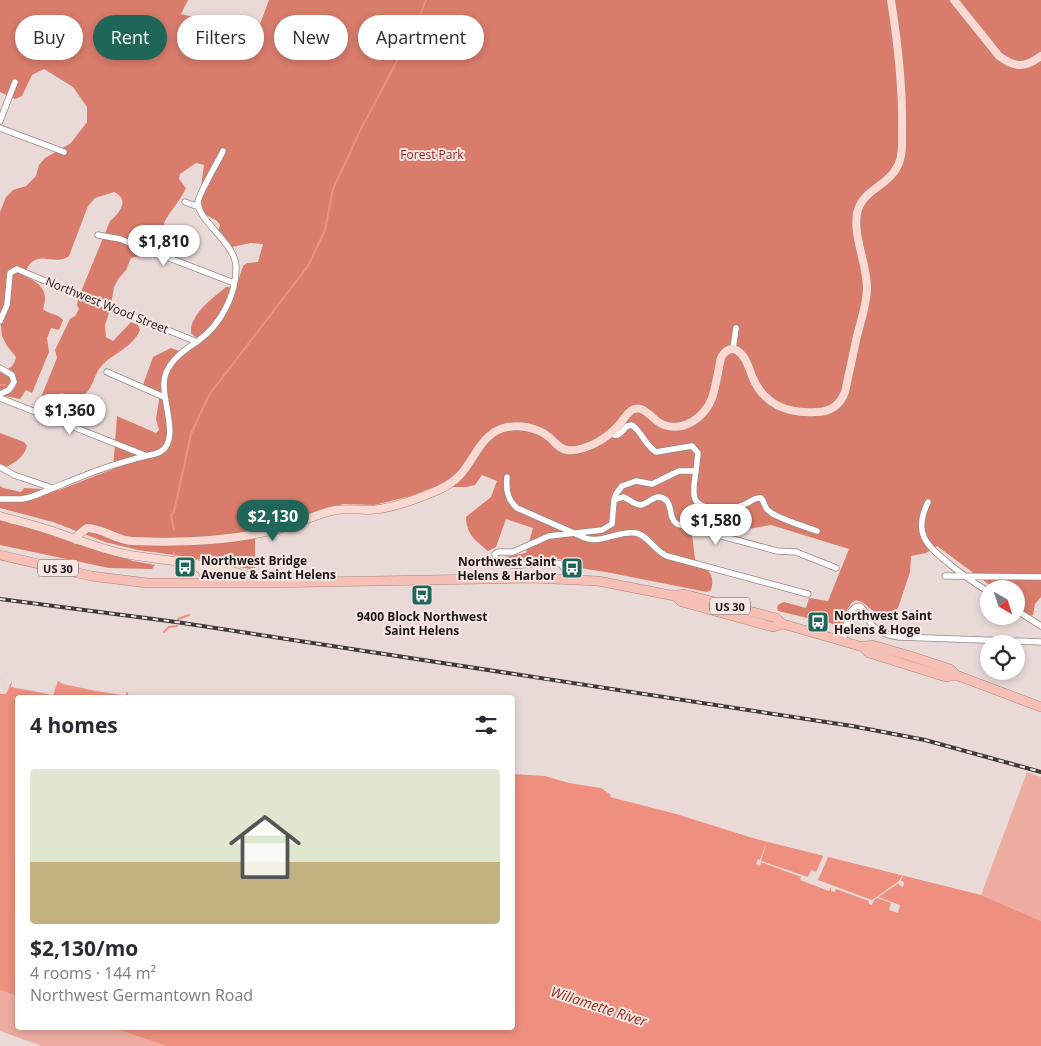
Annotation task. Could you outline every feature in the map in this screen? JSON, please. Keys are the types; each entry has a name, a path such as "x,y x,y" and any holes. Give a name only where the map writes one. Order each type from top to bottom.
{"highway":[{"name":"US 30","path":"0,555 91,576 147,583 475,579 598,581 675,596 684,594 702,598 776,618 783,624 863,647 872,645 950,668 956,675 1041,707"}],"main road":[{"path":"76,540 78,535 87,528 115,538 134,542 230,539 282,529 336,510 371,510 386,507 420,498 451,483 460,475 485,439 501,429 531,428 544,434 558,446 568,450 582,449 610,433 619,426 630,411 636,409 644,410 654,420 669,426 685,425 697,419 706,409 712,398 721,358 725,352 733,349 743,356 753,380 762,394 767,400 778,407 796,412 819,412 833,408 845,392 867,296 866,272 857,214 868,194 896,170 901,156 902,95 891,0"},
{"path":"954,0 999,56 1008,63 1021,65 1030,63 1041,56"},
{"path":"0,516 124,554 216,567 249,576 265,583"},
{"path":"195,564 203,572 205,583"}],"street":[{"path":"0,121 15,82"},
{"path":"0,128 64,152"},
{"path":"0,499 22,499 102,469 161,452 168,442 170,428 163,386 165,373 180,354 197,342 220,320 230,298 234,283 236,267 234,257 225,242 205,218 198,203 223,151"},
{"path":"185,202 199,207"},
{"path":"98,235 120,240 234,283"},
{"name":"Northwest Wood Street","path":"0,321 7,305 10,274 17,269 76,295 140,318 197,342"},
{"path":"733,349 736,328"},
{"path":"0,368 12,375 14,382 9,390 0,394"},
{"path":"107,372 164,397"},
{"path":"0,398 147,456"},
{"path":"610,433 621,434 627,426 634,426 645,443 656,452 692,446 698,453 694,497 696,501 703,505 718,509 734,508 756,498 761,498 766,508 772,514 817,531"},
{"path":"0,467 14,475 52,488"},
{"path":"566,579 565,570 559,563 505,564 499,562 495,556 498,552 516,551 549,536 602,530 610,526 614,518 614,500 618,491 626,484 636,481 652,484 678,471 696,471"},
{"path":"507,477 507,494 517,508 584,538 596,540 625,533 637,533 646,538 659,552 667,556 808,594"},
{"path":"614,500 623,497 640,505 655,497 662,498 668,502 672,520 677,524 777,552 796,552 836,568"},
{"path":"928,502 922,513 921,524 924,540 934,553 980,586"},
{"path":"945,576 1041,577"},
{"path":"843,641 851,611 855,606 859,606 865,610 867,618 874,628 886,635 1041,642"},
{"path":"1025,616 1041,626"}],"shaded area":[{"path":"1027,772 1041,777 1041,921 981,895"},
{"path":"0,990 15,995 15,1030 120,1030 166,1046 42,1046 0,1031"}],"green space":[{"name":"Forest Park","path":"0,0 188,0 181,14 185,15 177,15 177,60 264,60 263,15 269,0 1041,0 1041,597 1035,604 1033,615 1030,616 1025,612 1025,580 983,580 937,546 926,553 911,556 910,572 898,608 893,611 878,613 862,602 855,601 852,602 848,609 842,626 778,611 777,607 779,604 784,602 806,608 809,598 828,601 849,549 771,525 725,533 700,527 692,534 695,559 711,575 711,590 707,592 568,566 566,562 560,559 504,561 502,560 504,557 526,553 533,528 506,519 496,547 488,551 476,540 470,533 466,517 491,497 497,481 482,475 475,485 466,487 434,487 411,496 374,505 344,504 278,524 255,528 255,570 138,550 105,542 53,522 0,508 0,486 21,492 24,488 59,490 113,469 117,416 156,433 159,430 156,419 160,394 143,385 153,357 171,348 185,353 197,346 200,341 191,333 191,326 198,313 226,287 236,287 243,266 247,263 258,262 263,244 251,243 232,247 217,235 220,225 217,221 203,213 200,194 204,165 196,163 180,174 179,179 186,188 164,223 166,230 172,233 178,231 182,235 180,241 177,246 169,249 147,245 139,256 131,258 126,270 114,287 105,325 106,337 113,341 131,322 138,325 140,330 132,342 99,369 91,387 86,393 72,396 61,393 45,410 37,407 57,358 55,350 70,319 75,316 79,309 77,305 78,299 110,221 122,206 122,198 114,192 95,198 88,206 69,256 57,260 38,259 28,266 24,276 42,288 45,297 43,309 63,320 59,330 51,328 47,338 49,352 32,393 26,390 20,399 5,396 0,398 0,370 11,367 16,357 2,336 0,317 0,212 6,197 13,190 26,186 36,176 39,165 45,158 71,143 87,122 87,107 73,87 44,69 32,75 22,96 15,99 0,92"},
{"path":"0,433 24,442 27,446 23,454 16,461 0,469"},
{"path":"0,519 50,533 133,561 155,565 152,569 109,568 0,545"}],"water":[{"path":"8,672 55,679 63,684 123,695 15,695 15,995 0,990 0,687"},
{"name":"Willamette River","path":"515,774 545,776 569,783 601,788 611,795 610,797 676,814 756,839 981,895 1041,921 1041,1046 166,1046 120,1030 515,1030"}],"pier":[{"path":"14,668 30,670 59,678 53,695 11,687 12,680 7,692 0,694 0,686 3,684 5,675"},
{"path":"767,841 761,861 808,877 811,870 816,872 824,854 829,855 818,880 872,900 899,881 903,874 901,881 904,882 903,887 899,883 878,897 900,905 898,913 889,910 891,903 877,898 872,905 869,904 869,901 836,889 835,892 831,891 831,887 829,891 800,880 801,877 761,862 760,866 756,864 758,859 760,860"}],"waterway":[{"path":"174,530 171,515 174,512 191,434 209,395 308,266 325,230 333,189 360,131 417,23 426,0"},
{"path":"0,385 5,385"},
{"path":"178,619 189,615"},
{"path":"164,632 169,627 177,626"}],"railway":[{"path":"0,599 176,622 852,726 925,740 1041,772"}],"place":[{"name":"Northwest Bridge Avenue & Saint Helens","path":"185,567"},
{"name":"Northwest Saint Helens & Harbor","path":"572,568"},
{"name":"9400 Block Northwest Saint Helens","path":"422,595"},
{"name":"Northwest Saint Helens & Hoge","path":"818,622"}]}
